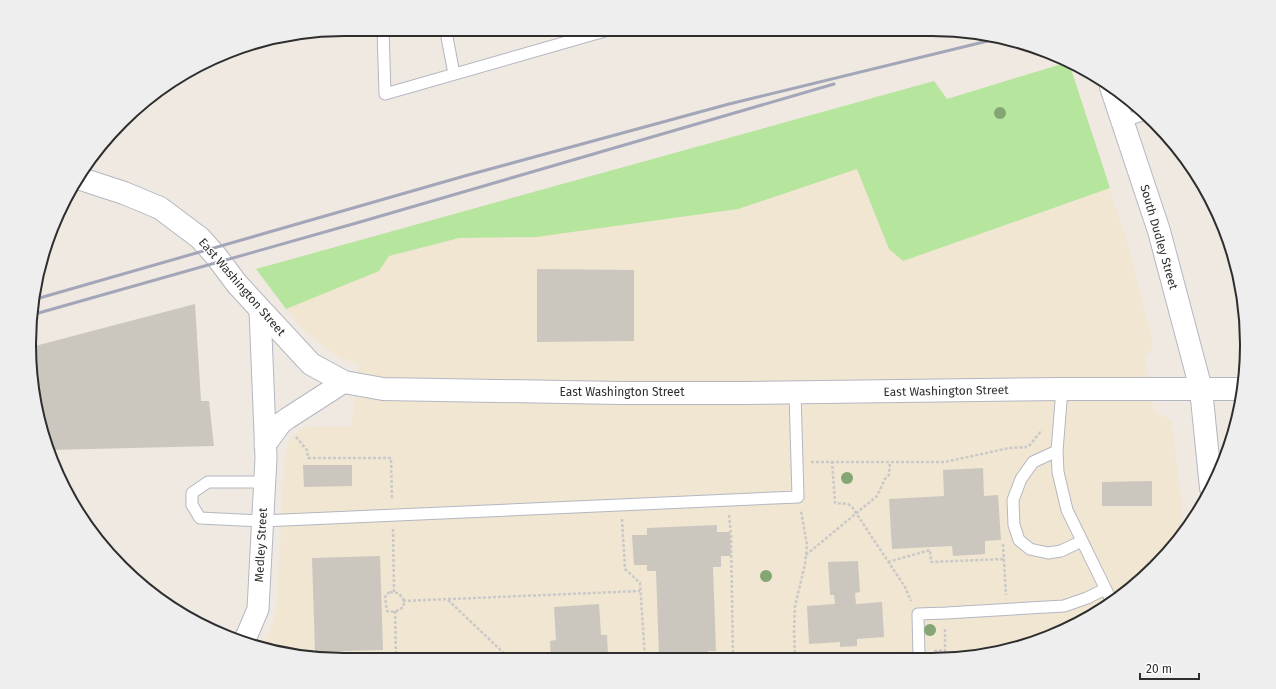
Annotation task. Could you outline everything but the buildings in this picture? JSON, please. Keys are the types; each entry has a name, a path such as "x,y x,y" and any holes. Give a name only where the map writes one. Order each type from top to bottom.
{"street":[{"name":"South Dudley Street","path":"1114,96 1159,230 1201,389 1210,477"},
{"name":"East Washington Street","path":"84,180 124,193 160,208 200,238 237,284 311,364 344,382 383,389 622,393 1236,389"},
{"name":"Medley Street","path":"246,637 258,609 266,458 260,310"},
{"path":"265,446 281,423 344,382"}],"lane":[{"path":"383,36 385,94 587,36"},
{"path":"447,36 454,74"},
{"path":"1123,122 1139,116"},
{"path":"1062,389 1057,451 1058,472 1067,510 1109,597"},
{"path":"264,482 208,482 192,493 192,505 200,518 262,521 798,497 795,393"},
{"path":"1057,451 1032,462 1021,480 1013,500 1014,525 1019,540 1030,549 1048,553 1061,551 1082,541"},
{"path":"919,653 918,614 1064,606 1105,590"}],"path":[{"path":"292,432 307,450 308,458 391,458 394,593"},
{"path":"797,462 945,462 1009,448 1028,447"},
{"path":"832,461 835,503 848,504 856,513 905,587 918,614"},
{"path":"806,555 877,496 885,479 889,475 890,462"},
{"path":"795,653 795,606 805,564 807,545 798,497"},
{"path":"728,500 731,536 733,653"},
{"path":"622,505 625,569 640,582 645,653"},
{"path":"888,562 930,550 931,562 1004,559"},
{"path":"403,601 640,591"},
{"path":"390,592 394,593 403,598 404,606 399,610 391,612 387,611 385,597 390,592"},
{"path":"448,599 504,653"},
{"path":"395,611 396,653"},
{"path":"929,653 944,650 946,613"}],"shaded area":[{"path":"1061,64 1071,70 1127,241 1154,346 1145,357 1154,411 1171,420 1180,488 1182,524 1150,563 1119,589 1086,612 1050,630 1031,637 992,647 952,652 344,653 304,650 266,642 276,610 285,457 287,448 291,438 297,432 309,426 351,426 359,365 340,357 320,344 297,323 256,269 934,81 947,99"}],"green space":[{"path":"1061,64 1071,70 1110,188 903,261 889,249 857,169 738,209 536,237 459,238 389,256 379,271 286,309 256,269 934,81 947,99"}],"railway":[{"path":"40,298 468,175 729,104 987,41"},
{"path":"38,313 360,222 834,84"}]}
